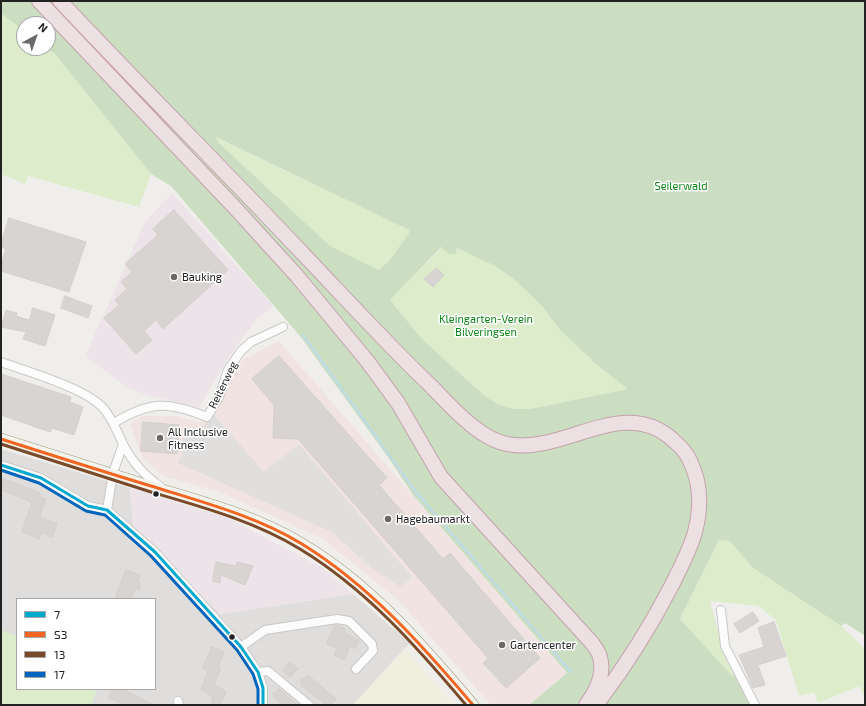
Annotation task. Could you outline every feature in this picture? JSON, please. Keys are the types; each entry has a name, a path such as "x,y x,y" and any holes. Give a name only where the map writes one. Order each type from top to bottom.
{"highway":[{"path":"39,1 236,210 321,305 368,362 398,404 441,477 592,643 600,656 601,667 598,686 586,705"},
{"path":"60,1 399,356 469,424 494,440 514,445 537,444 613,423 633,423 652,426 666,433 679,444 690,459 697,477 699,504 696,531 688,552 660,607 596,705"}],"main road":[{"path":"1,439 231,510 276,530 322,557 353,579 392,615 428,652 473,705"}],"street":[{"name":"Reiterweg","path":"114,423 135,410 160,405 186,408 207,417 219,397 228,370 241,352 251,342 283,327"},
{"path":"1,362 87,394 103,408 114,423 123,444 146,476 166,491"},
{"path":"107,510 113,473 123,444"},
{"path":"1,466 41,478 88,506 107,510 155,552 241,647 258,672 263,688 263,705"},
{"path":"721,610 725,646 755,705"},
{"path":"241,647 265,630 337,618 349,621 372,644 373,651 356,669"},
{"path":"258,672 268,671 309,705"}],"shaded area":[{"path":"172,193 273,306 256,320 234,349 199,407 150,396 128,388 85,356 145,222"},
{"path":"279,341 567,674 528,705 491,705 398,600 323,539 220,492 163,476 143,459 130,424 142,416 177,416 201,423 244,359"},
{"path":"214,415 264,472 299,444 412,577 401,587 373,569 332,532 178,463 183,451 183,437 200,430"},
{"path":"1,449 130,488 133,525 220,614 353,594 410,643 353,705 1,705"},
{"path":"130,488 228,518 323,568 353,594 220,614 133,525"}],"green space":[{"name":"Seilerwald","path":"1,1 865,1 865,637 845,623 841,626 752,567 730,541 719,540 680,619 733,677 735,674 751,705 529,705 567,673 413,495 390,460 300,336 171,186 151,174 56,55 56,16 16,16 16,25 1,13","holes":["216,137 409,230 409,233 389,261 379,270 330,246 219,143","441,247 449,254 456,254 457,248 495,266 516,281 542,306 560,330 597,365 628,389 530,409 513,409 498,404 486,397 422,339 390,300"]},
{"path":"1,13 16,25 16,56 56,55 151,174 139,207 28,176 25,184 1,174"},
{"path":"215,137 409,230 409,233 389,261 379,270 330,246 219,143"},
{"name":"Kleingarten-Verein Bilveringsen","path":"442,247 449,254 456,254 457,248 495,266 516,281 542,306 560,330 597,365 629,389 530,409 513,409 498,404 486,397 422,339 390,300"},
{"path":"719,540 730,541 752,567 841,626 865,649 865,699 860,686 818,703 814,692 799,696 776,620 758,606 710,601 723,650 735,674 733,677 680,619"},
{"path":"1,630 16,636 16,690 97,690 91,705 1,705"},
{"path":"405,648 453,705 353,705"}],"building":[{"name":"Bauking","path":"174,210 228,270 163,329 156,320 144,331 152,340 136,354 104,318 119,305 115,300 127,289 121,282 132,272 125,264 158,235 153,229"},
{"path":"9,218 86,242 69,292 1,271 1,264 6,249 1,247 1,244"},
{"path":"437,268 444,275 433,287 424,279"},
{"path":"65,296 92,306 88,318 61,308"},
{"path":"33,308 55,315 45,346 23,339 26,332 1,327 6,310 17,313 16,316 29,320"},
{"name":"Hagebaumarkt","path":"279,356 387,478 379,485 443,559 450,553 540,658 506,688 483,663 488,658 298,439 273,438 274,405 252,379"},
{"path":"1,374 71,397 70,402 83,407 74,435 52,428 50,432 1,415"},
{"name":"All Inclusive Fitness","path":"143,422 179,425 177,454 141,451"},
{"path":"4,479 40,493 39,497 46,499 39,517 57,524 52,537 41,533 39,539 22,532 32,502 1,490"},
{"path":"216,562 236,566 237,562 253,566 245,585 221,575 220,583 213,581"},
{"path":"126,570 140,575 138,582 140,583 140,590 135,588 131,598 116,597"},
{"path":"753,612 759,621 740,633 734,624"},
{"path":"774,622 786,656 758,665 765,685 753,688 739,655 764,647 758,628"},
{"path":"335,625 346,629 344,633 359,640 355,649 350,646 344,660 334,655 337,648 327,644"},
{"path":"212,647 224,652 218,667 221,668 215,682 215,685 226,692 220,705 211,705 213,696 201,690 208,670 203,668"},
{"path":"290,662 298,669 290,677 283,671"},
{"path":"309,676 336,699 331,705 326,705 301,685 301,680"},
{"path":"279,689 298,705 282,705 274,698 273,693 276,693"},
{"path":"112,690 124,690 154,705 125,705 109,698"}],"waterway":[{"path":"303,335 415,491 571,672"}],"transit line":[{"name":"S3","path":"1,439 228,510 266,525 302,544 350,578 373,598 434,660 473,705"},
{"name":"13","path":"1,444 227,516 264,530 300,549 347,582 369,601 429,662 466,705"},
{"name":"7","path":"1,465 41,478 88,506 107,510 155,552 241,647 258,672 263,688 263,705"},
{"name":"17","path":"1,470 39,483 86,511 105,515 151,556 237,650 253,674 258,689 258,705"}],"place":[{"name":"Bauking","path":"174,277"},
{"name":"All Inclusive Fitness","path":"160,438"},
{"name":"Hagebaumarkt","path":"388,519"},
{"name":"Gartencenter","path":"502,645"}]}
